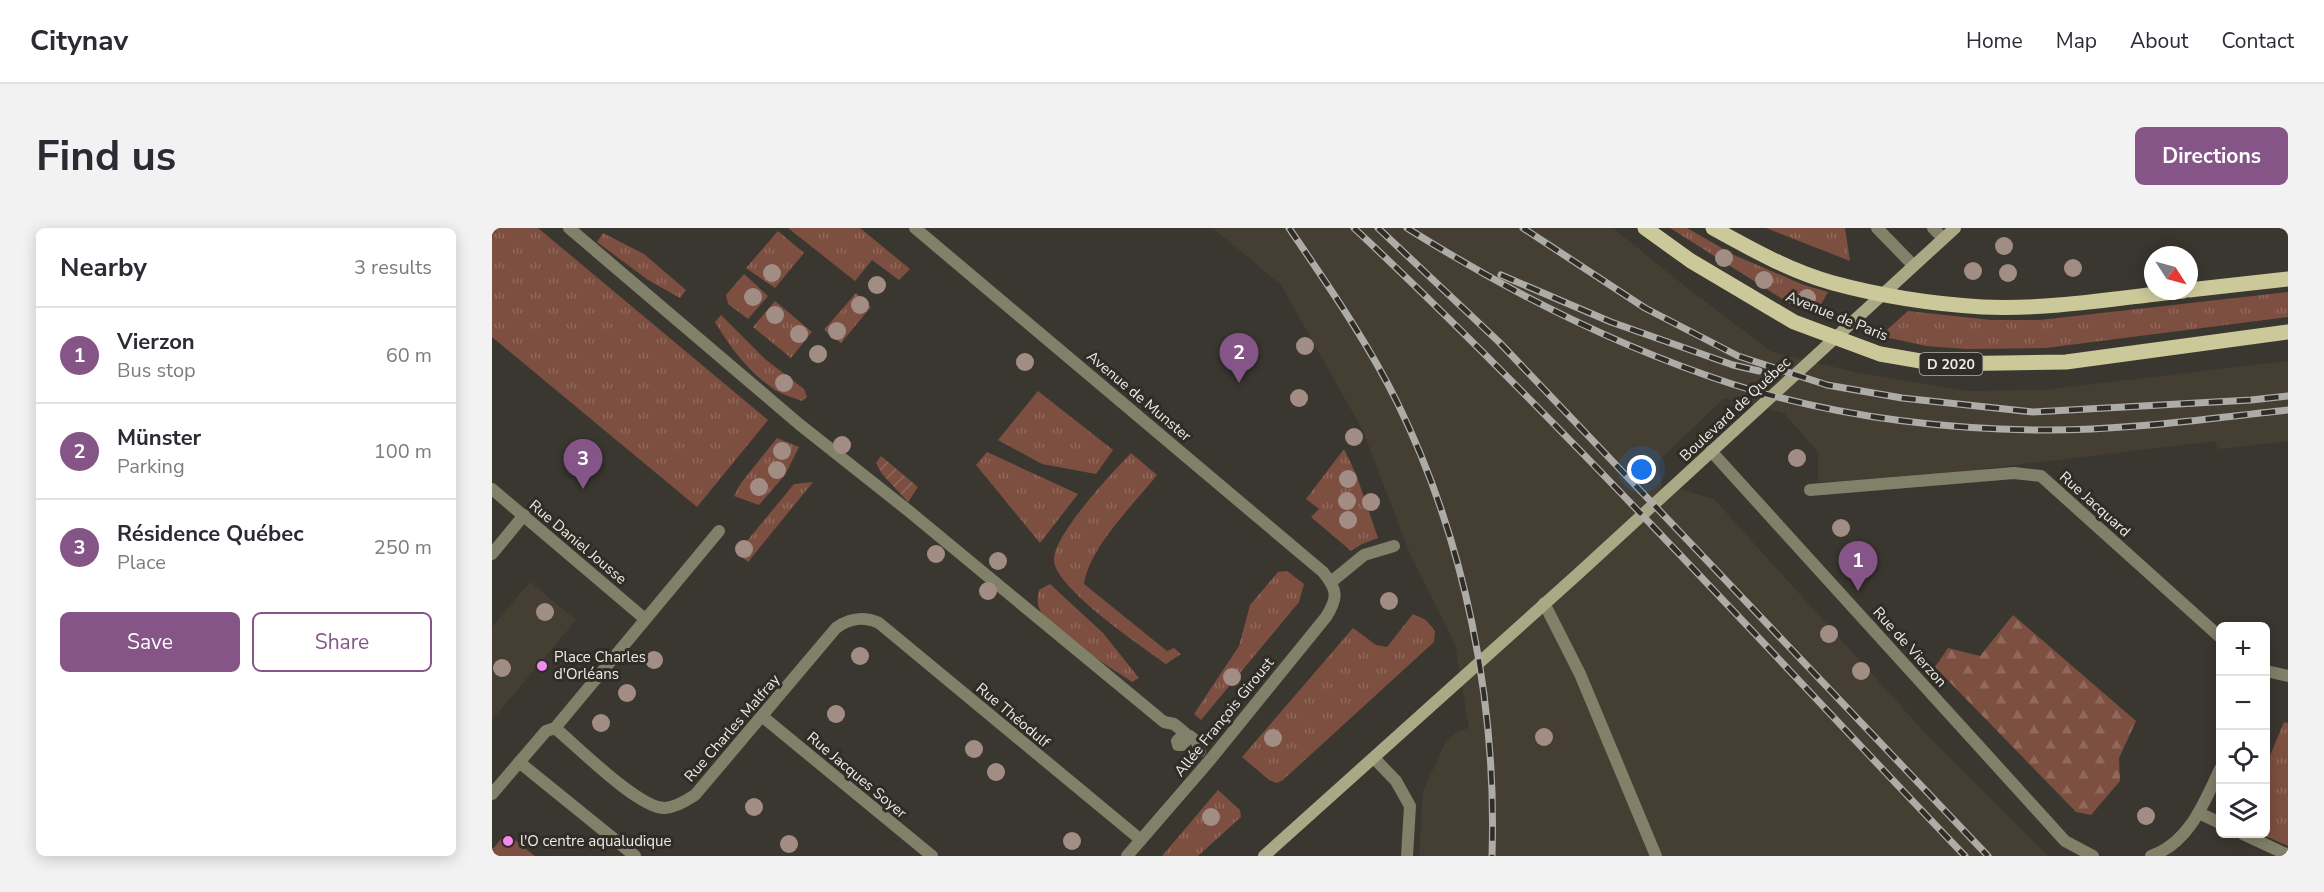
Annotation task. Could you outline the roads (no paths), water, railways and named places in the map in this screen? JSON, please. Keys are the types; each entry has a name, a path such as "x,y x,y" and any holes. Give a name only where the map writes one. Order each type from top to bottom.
{"main road":[{"name":"Avenue de Paris","path":"1645,228 1691,261 1794,322 1880,354 1938,364 2066,362 2288,332"},
{"name":"Avenue de Paris","path":"1713,228 1771,260 1833,283 1914,300 1983,307 2066,304 2144,295"},
{"name":"Boulevard de Québec","path":"1264,856 1583,569 1955,228"},
{"path":"2198,289 2288,279"}],"street":[{"path":"569,228 799,424 910,512 1164,722 1174,724 1185,733 1177,741 1178,745 1182,745 1190,736 1197,742 1200,751"},
{"name":"Avenue de Munster","path":"915,228 1323,572 1333,587"},
{"path":"1877,228 1909,269"},
{"path":"1933,228 1943,238"},
{"name":"Rue de Vierzon","path":"1711,451 2065,841 2093,856"},
{"name":"Rue Jacquard","path":"1810,490 2014,473 2041,476 2216,633"},
{"name":"Rue Daniel Jousse","path":"492,489 645,619"},
{"path":"492,554 524,515"},
{"path":"492,794 546,731 555,728 719,531"},
{"path":"1333,587 1364,555 1394,546"},
{"name":"Allée François Giroust","path":"1127,856 1217,751 1326,617 1334,605 1333,587"},
{"path":"1544,603 1580,674 1656,856"},
{"name":"Rue Charles Malfray","path":"555,728 634,795 663,808 677,805 695,795 836,628 854,619 864,619"},
{"name":"Rue Théodulf","path":"864,619 879,623 1141,840"},
{"path":"2270,673 2288,676"},
{"name":"Rue Jacques Soyer","path":"763,717 932,856"},
{"path":"1374,758 1396,781 1410,806 1407,856"},
{"path":"519,762 635,856"},
{"path":"2151,856 2161,853 2180,838 2199,813 2216,777"},
{"path":"2199,813 2216,821"},
{"path":"2252,838 2288,855"}],"railway":[{"path":"1289,228 1346,313 1385,379 1421,455 1441,510 1472,623 1482,681 1489,739 1492,856"},
{"path":"1354,228 1588,459 1965,856"},
{"path":"1378,228 1499,342 1988,856"},
{"path":"1407,228 1525,296 1647,353 1732,384 1845,412 1961,427 2069,430 2195,421 2288,410"},
{"path":"1523,228 1645,308 1738,356 1827,385 1902,398 2033,412 2288,396"},
{"path":"1501,275 1611,322 1733,365 1759,371"}],"place":[{"name":"Münster","path":"1239,383"},
{"name":"Résidence Québec","path":"583,489"},
{"name":"Vierzon","path":"1858,591"},
{"name":"Place Charles d'Orléans","path":"542,666"},
{"name":"l'O centre aqualudique","path":"508,841"}]}
